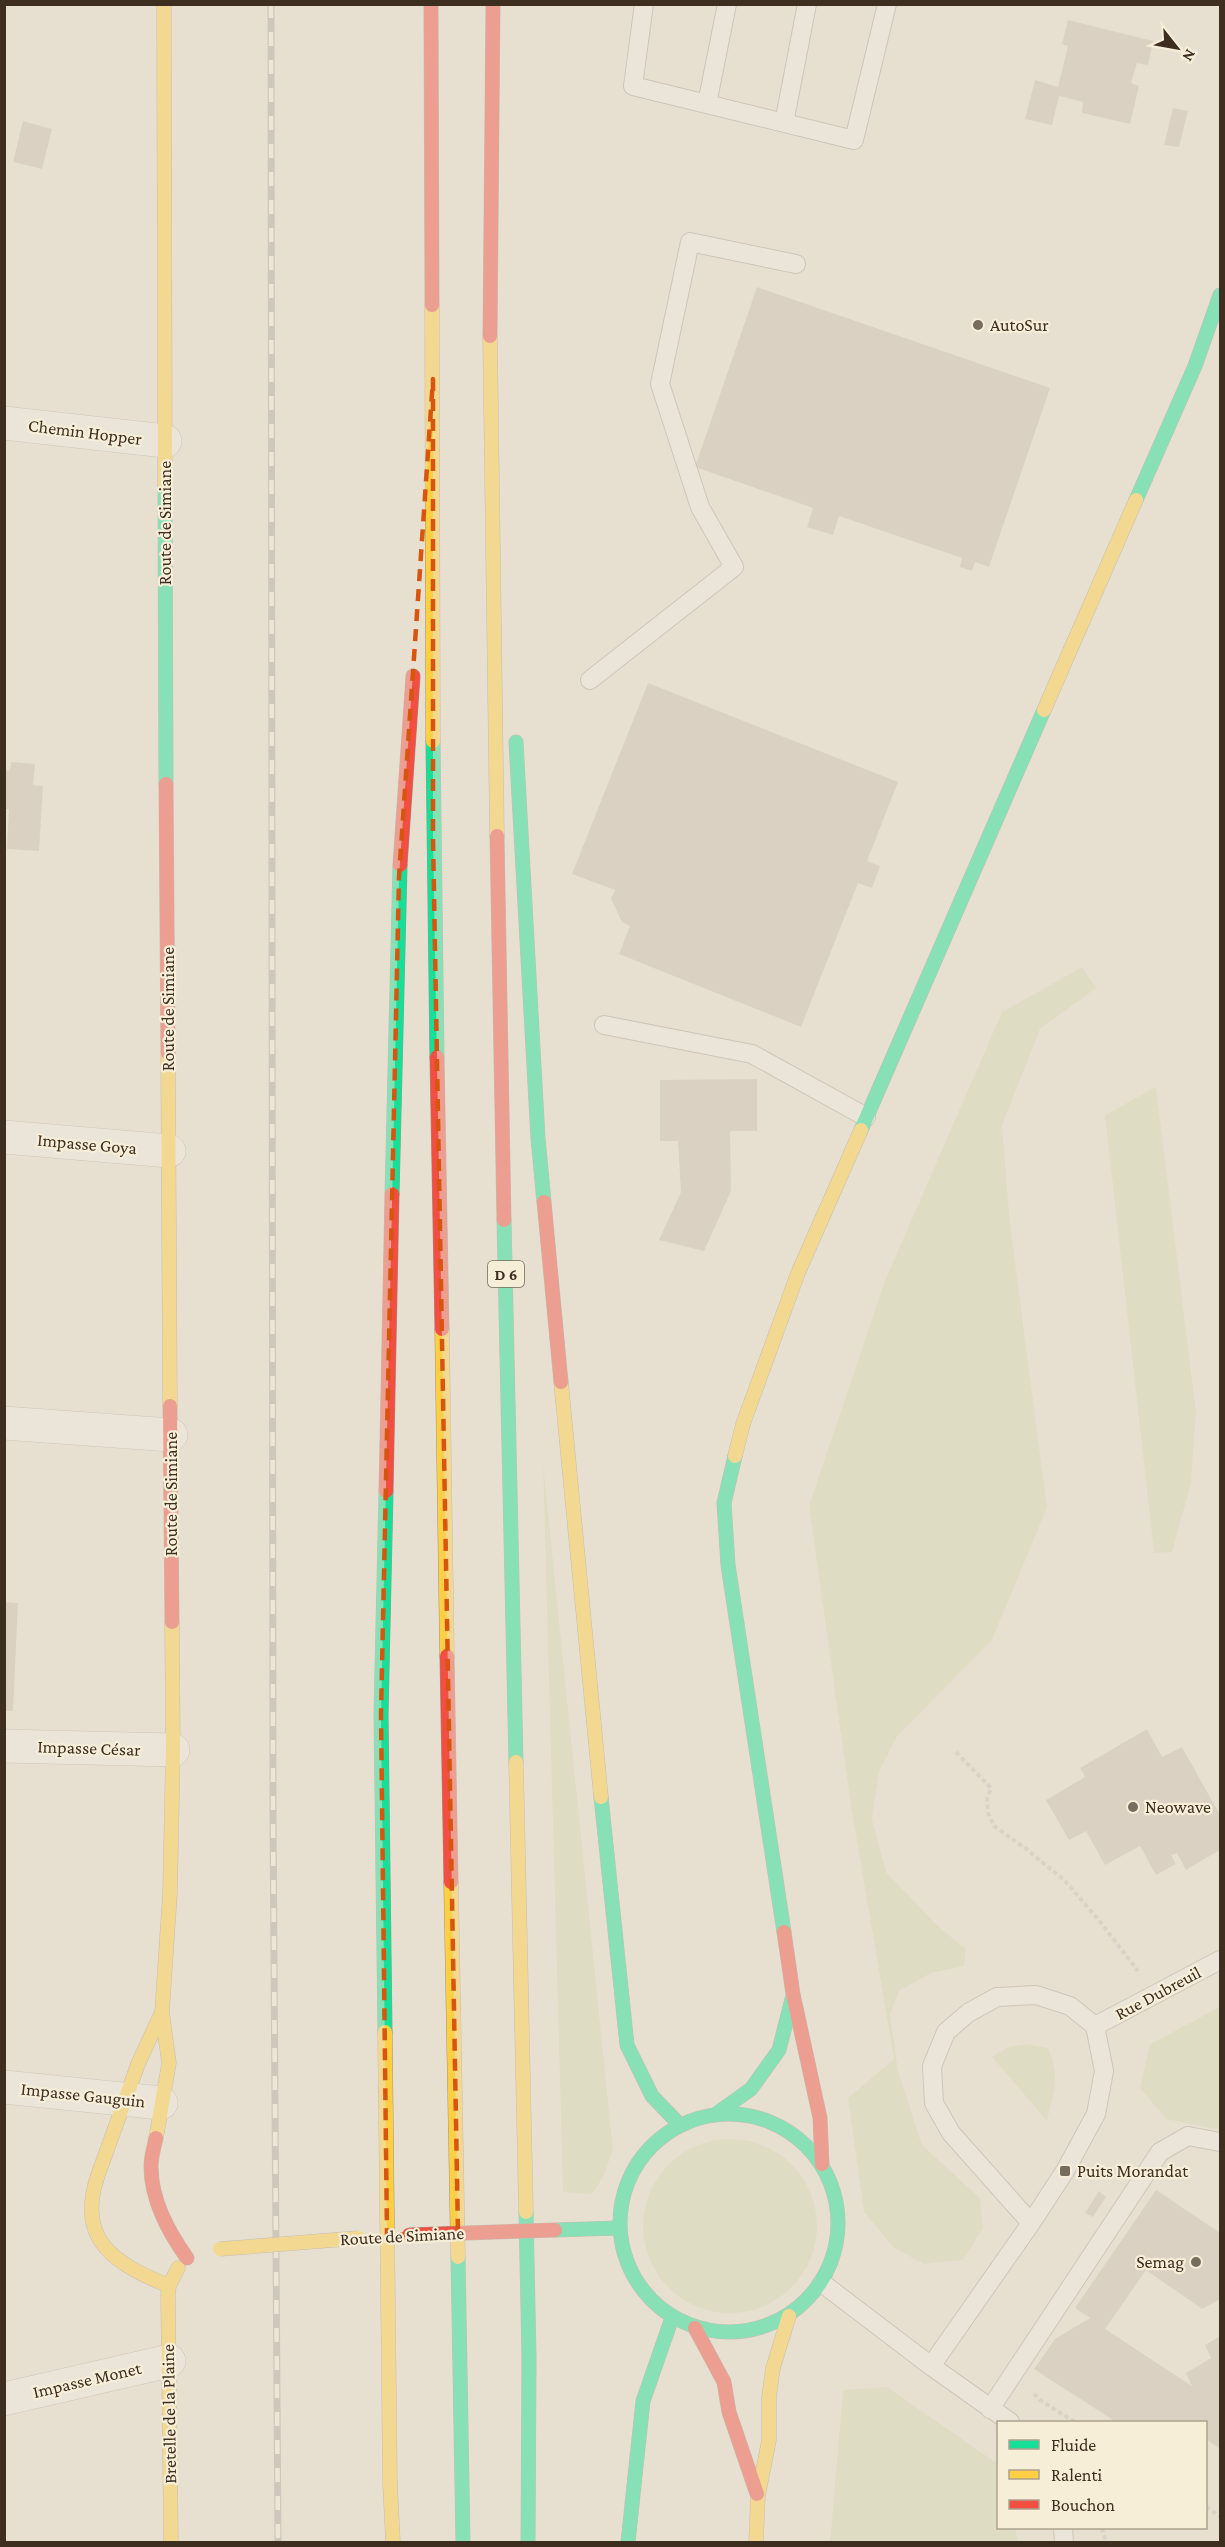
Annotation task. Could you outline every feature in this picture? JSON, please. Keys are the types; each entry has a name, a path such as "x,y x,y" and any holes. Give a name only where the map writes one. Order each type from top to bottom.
{"main road":[{"name":"Route de Simiane","path":"164,4 173,1750 170,1893 162,2012 169,2063 151,2166 159,2209 171,2235 187,2258 220,2249 387,2235 619,2228"},
{"path":"430,4 434,850 463,2542"},
{"name":"D 6","path":"493,4 489,398 529,2357 528,2542"},
{"path":"793,1994 779,2050 751,2090 716,2114 680,2125 647,2150 625,2186 619,2228 626,2263 645,2295 672,2318 695,2328 743,2332 789,2316 822,2283 837,2244 837,2202 822,2164 820,2118 793,1994 728,1565 724,1503 743,1424 798,1273 1186,388 1221,295"},
{"path":"418,600 433,379"},
{"path":"489,398 503,520 508,590"},
{"path":"393,2542 390,2484 381,1714 399,877 414,659"},
{"path":"516,732 538,1138 616,1958 627,2045 652,2096 680,2125"},
{"name":"Route de Simiane","path":"162,2012 141,2053 123,2100 92,2195 94,2230 102,2246 117,2262 169,2286"},
{"path":"716,2114 757,2116 794,2134 822,2164"},
{"path":"169,2286 176,2270 187,2258"},
{"name":"Bretelle de la Plaine","path":"169,2286 171,2542"},
{"path":"756,2542 758,2496 769,2440 773,2368 789,2316"},
{"path":"628,2542 643,2401 672,2318"},
{"path":"695,2328 724,2382 729,2412 758,2496"}],"street":[{"name":"Chemin Hopper","path":"4,423 165,441"},
{"name":"Impasse Goya","path":"4,1137 169,1152"},
{"path":"4,1423 171,1435"},
{"name":"Impasse César","path":"4,1746 173,1750"},
{"name":"Impasse Gauguin","path":"4,2087 161,2103"},
{"name":"Impasse Monet","path":"4,2399 169,2361"}],"lane":[{"path":"644,4 633,86 855,140 887,4"},
{"path":"707,104 727,4"},
{"path":"784,123 807,4"},
{"path":"590,680 734,567 700,507 660,384 690,242 796,264"},
{"path":"604,1025 752,1054 866,1117"},
{"name":"Rue Dubreuil","path":"1095,2026 1221,1960"},
{"path":"931,2366 1031,2223 1065,2171 1096,2114 1104,2071 1095,2026 1070,2006 1036,1995 997,1997 968,2013 946,2032 932,2066 934,2103 951,2133 1031,2223"},
{"path":"990,2409 1160,2152 1188,2136 1221,2142"},
{"path":"822,2283 931,2366 1008,2421"}],"path":[{"path":"956,1752 991,1788 987,1799 988,1813 994,1826 1064,1880 1098,1918 1156,1994"},
{"path":"1020,2365 1027,2386 1040,2400 1073,2421"},
{"path":"1207,2507 1221,2516"}],"highlighted area":[{"path":"433,379 433,838 458,2233 387,2235 381,1714 399,877"}],"green space":[{"path":"1082,967 1096,988 1040,1029 1002,1125 1010,1223 1047,1508 992,1640 897,1736 879,1772 872,1819 886,1872 940,1928 966,1949 964,1966 931,1973 899,1991 890,2015 898,2071 922,2145 980,2198 983,2228 963,2260 924,2264 894,2248 864,2212 848,2098 894,2059 851,1806 809,1506 884,1283 1002,1012"},
{"path":"1156,1087 1196,1411 1191,1483 1172,1552 1154,1553 1105,1115"},
{"path":"543,1463 613,2150 603,2177 592,2194 563,2192"},
{"path":"1220,2007 1220,2130 1166,2119 1140,2088 1150,2044"},
{"path":"1027,2044 1048,2048 1052,2058 1055,2084 1047,2121 992,2057 1008,2047"},
{"path":"730,2139 763,2146 778,2154 791,2165 802,2178 810,2193 817,2226 810,2259 802,2274 791,2287 778,2298 763,2306 730,2313 697,2306 682,2298 669,2287 658,2274 650,2259 643,2226 650,2193 658,2178 669,2165 682,2154 697,2146"},
{"path":"887,2387 997,2463 997,2529 1015,2529 1018,2542 830,2542 843,2390"}],"building":[{"path":"1068,20 1153,41 1148,65 1137,63 1131,83 1139,86 1130,124 1082,113 1083,102 1059,96 1052,125 1025,119 1035,80 1058,87 1068,46 1062,44"},
{"path":"1173,108 1188,111 1179,147 1164,145"},
{"path":"23,121 52,129 42,169 13,162"},
{"path":"757,287 1050,388 989,567 975,562 972,571 960,567 962,558 839,516 833,535 807,527 813,508 695,467"},
{"path":"648,683 898,782 867,861 880,866 872,888 858,883 801,1027 619,954 630,926 622,922 611,899 615,890 572,874"},
{"path":"11,762 35,764 33,785 43,786 39,851 7,849 9,809 4,809 4,770 10,771"},
{"path":"757,1079 757,1131 730,1131 731,1191 704,1251 659,1240 681,1192 678,1141 660,1141 660,1080"},
{"path":"4,1602 18,1603 13,1711 4,1711"},
{"name":"Neowave","path":"1147,1729 1162,1757 1182,1747 1220,1815 1220,1850 1186,1870 1177,1853 1171,1855 1176,1864 1156,1875 1140,1846 1105,1865 1086,1831 1069,1840 1046,1800 1085,1777 1080,1768"},
{"path":"1156,2190 1220,2233 1220,2299 1202,2309 1146,2270 1105,2329 1192,2386 1186,2373 1211,2358 1205,2345 1220,2336 1220,2449 1207,2440 1207,2421 1114,2421 1034,2369 1055,2339 1090,2318 1075,2308"},
{"path":"1099,2191 1106,2197 1093,2217 1085,2213"}],"railway":[{"path":"271,4 273,1813 278,2542"}],"traffic: fast":[{"path":"1136,500 1195,366 1220,295"},
{"path":"165,485 166,784"},
{"path":"861,1130 1044,710"},
{"path":"433,741 437,1057"},
{"path":"516,742 538,1138 544,1202"},
{"path":"392,1194 400,865"},
{"path":"504,1220 516,1762"},
{"path":"735,1456 724,1503 728,1565 784,1932"},
{"path":"385,2032 381,1714 386,1491"},
{"path":"601,1797 627,2045 652,2096 680,2125"},
{"path":"716,2114 751,2089 779,2050 792,1999"},
{"path":"740,2114 771,2122 790,2132 806,2146 820,2162 830,2181 838,2212 838,2223 838,2234 830,2265 820,2284 806,2300 790,2314 771,2324 740,2332 718,2332 687,2324 668,2314 638,2284 628,2265 622,2244 620,2212 628,2181 638,2162 668,2132 687,2122 708,2116 740,2114"},
{"path":"526,2212 529,2357 528,2542"},
{"path":"555,2230 619,2228"},
{"path":"458,2257 463,2542"},
{"path":"628,2542 643,2401 672,2318"}],"traffic: slow":[{"path":"164,4 165,485"},
{"path":"432,305 433,741"},
{"path":"490,336 497,836"},
{"path":"1044,710 1136,500"},
{"path":"168,1053 170,1406"},
{"path":"735,1456 743,1424 798,1273 861,1130"},
{"path":"442,1329 447,1656"},
{"path":"561,1382 601,1797"},
{"path":"156,2138 169,2063 162,2012 170,1893 173,1750 172,1622"},
{"path":"516,1762 526,2212"},
{"path":"451,1882 458,2257"},
{"path":"162,2012 138,2064 98,2175 92,2198 92,2217 96,2233 117,2259 132,2269 169,2286"},
{"path":"385,2032 390,2484 393,2542"},
{"path":"220,2249 359,2238"},
{"path":"171,2542 168,2295 169,2286 178,2268"},
{"path":"756,2542 758,2496 769,2440 769,2397 773,2368 789,2316"}],"traffic: jam":[{"path":"431,4 432,305"},
{"path":"490,336 493,4"},
{"path":"400,865 413,676"},
{"path":"166,784 168,1053"},
{"path":"497,836 504,1220"},
{"path":"437,1057 442,1329"},
{"path":"386,1491 392,1194"},
{"path":"544,1202 561,1382"},
{"path":"170,1406 172,1622"},
{"path":"447,1656 451,1882"},
{"path":"784,1932 793,1994 820,2118 822,2164"},
{"path":"156,2138 151,2166 157,2203 167,2226 187,2258"},
{"path":"409,2235 555,2230"},
{"path":"695,2328 724,2382 729,2412 757,2494"}],"place":[{"name":"AutoSur","path":"978,325"},
{"name":"Neowave","path":"1133,1807"},
{"name":"Puits Morandat","path":"1065,2171"},
{"name":"Semag","path":"1196,2262"}]}
